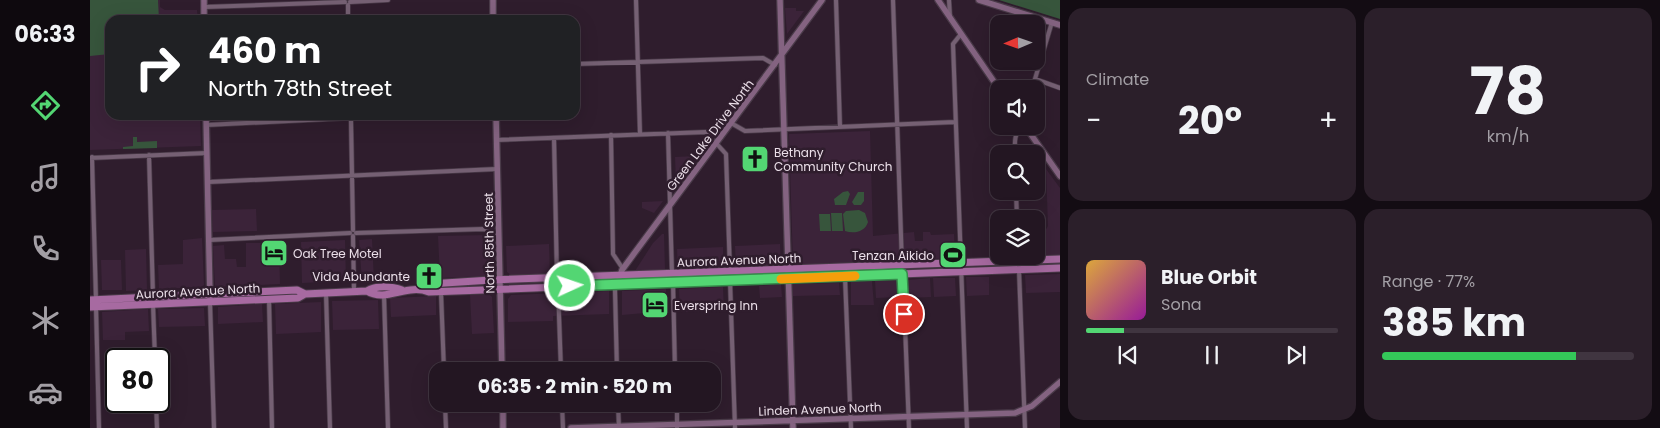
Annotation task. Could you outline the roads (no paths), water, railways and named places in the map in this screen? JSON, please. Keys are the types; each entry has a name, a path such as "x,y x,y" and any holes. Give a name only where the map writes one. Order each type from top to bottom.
{"highway":[{"name":"Aurora Avenue North","path":"1045,259 1060,259"},
{"name":"Aurora Avenue North","path":"421,289 429,284 557,278 622,272 672,274 990,260"},
{"name":"Aurora Avenue North","path":"93,303 120,306 298,298 305,294 326,292 367,292 373,295 384,295 402,290 421,289 429,292 558,290 617,284 1060,268"},
{"name":"Aurora Avenue North","path":"367,292 371,288 390,287 402,290"},
{"name":"Aurora Avenue North","path":"93,303 139,297 210,293 298,290 305,294"},
{"path":"120,306 125,301 137,300 139,297"}],"street":[{"path":"204,0 204,15"},
{"path":"204,7 388,0"},
{"path":"493,0 493,15"},
{"path":"636,0 640,134"},
{"path":"780,0 793,428"},
{"name":"Green Lake Drive North","path":"617,284 622,272 822,0"},
{"path":"836,0 840,127"},
{"path":"893,0 902,265"},
{"path":"938,0 993,80"},
{"path":"950,0 950,17"},
{"path":"979,0 1060,25"},
{"path":"348,2 348,15"},
{"path":"1052,22 1035,79 1060,88"},
{"path":"961,34 953,44 967,428"},
{"path":"580,64 763,58 775,65"},
{"path":"206,120 214,428"},
{"path":"206,124 289,120"},
{"path":"351,120 354,292"},
{"name":"North 85th Street","path":"496,120 502,362"},
{"path":"731,123 742,130 955,122"},
{"path":"496,140 710,132 721,137"},
{"path":"668,133 672,274"},
{"path":"611,135 613,254 622,272"},
{"path":"1032,135 1057,166 1060,176"},
{"path":"554,138 557,278"},
{"path":"716,144 726,154 730,271"},
{"path":"99,428 93,303 91,158 207,153"},
{"path":"149,155 153,296"},
{"path":"208,182 497,169"},
{"path":"209,240 484,229 499,234"},
{"path":"1019,270 1025,428"},
{"path":"902,274 909,428"},
{"path":"845,277 851,428"},
{"path":"730,280 735,425"},
{"path":"672,282 676,362"},
{"path":"617,284 615,290 617,362"},
{"path":"558,290 561,362"},
{"path":"326,292 330,428"},
{"path":"441,292 444,362"},
{"path":"384,295 388,428"},
{"path":"268,299 272,428"},
{"path":"153,304 155,348"},
{"path":"1024,410 1060,382"},
{"name":"Linden Avenue North","path":"571,428 735,425 792,420 1015,412 1024,410"},
{"path":"445,412 446,428"},
{"path":"503,412 503,428"},
{"path":"562,412 563,428"},
{"path":"618,412 619,427"},
{"path":"676,412 677,426"},
{"path":"156,413 157,428"}],"place":[{"name":"Bethany Community Church","path":"755,159"},
{"name":"Oak Tree Motel","path":"274,253"},
{"name":"Tenzan Aikido","path":"953,255"},
{"name":"Vida Abundante","path":"429,276"},
{"name":"Everspring Inn","path":"655,305"}]}
